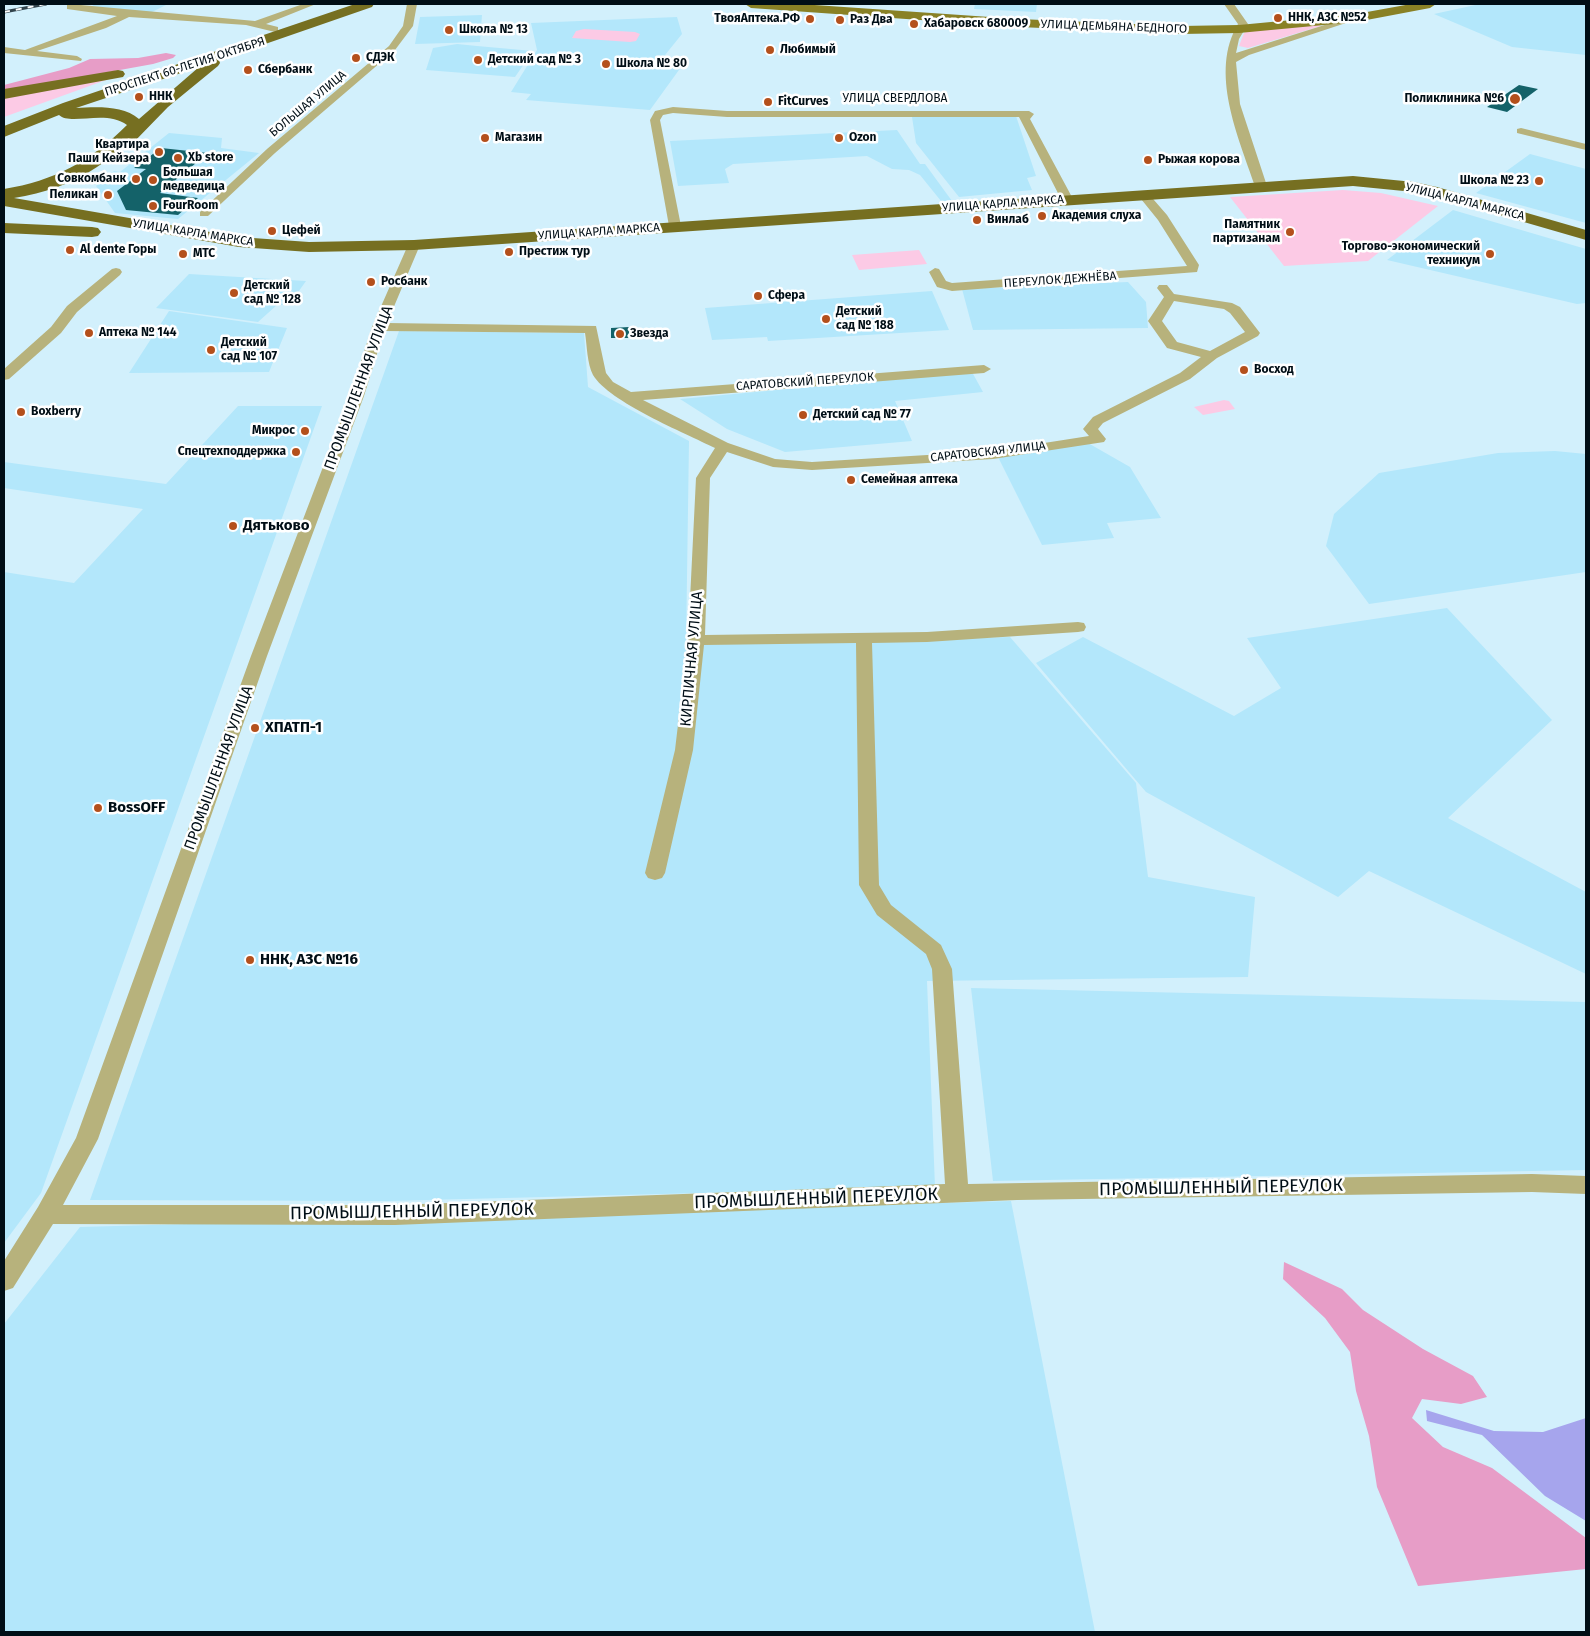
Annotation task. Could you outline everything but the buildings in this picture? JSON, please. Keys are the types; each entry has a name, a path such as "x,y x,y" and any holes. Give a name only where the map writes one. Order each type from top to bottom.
{"highway":[{"name":"ПРОСПЕКТ 60-ЛЕТИЯ ОКТЯБРЯ","path":"7,127 56,102 202,54 344,4"},
{"name":"ПРОСПЕКТ 60-ЛЕТИЯ ОКТЯБРЯ","path":"7,127 366,5"},
{"path":"103,219 85,213 70,203 67,198 71,188 129,139 162,104 208,67 245,47"},
{"path":"4,94 136,71 202,54"},
{"path":"4,194 40,188 75,175 136,125 124,116 81,113 56,116 7,127"},
{"name":"УЛИЦА КАРЛА МАРКСА","path":"4,201 196,236 272,245 309,247 414,245 1353,181 1414,187 1586,235"},
{"path":"4,208 188,241"},
{"path":"4,228 88,232 188,241"},
{"name":"УЛИЦА КАРЛА МАРКСА","path":"188,241 305,253 376,251 414,245"}],"main road":[{"name":"УЛИЦА ДЕМЬЯНА БЕДНОГО","path":"750,4 1124,29 1239,29 1356,18 1430,4"}],"street":[{"path":"257,24 310,4"},
{"name":"БОЛЬШАЯ УЛИЦА","path":"204,214 271,151 392,48 408,26 412,4"},
{"path":"1229,4 1244,24 1239,29 1229,61 1239,124 1261,186"},
{"path":"70,7 127,14 257,24 275,29"},
{"path":"28,52 55,40 100,28 127,14"},
{"path":"1229,61 1245,53 1356,18"},
{"path":"4,50 78,59"},
{"name":"УЛИЦА СВЕРДЛОВА","path":"675,226 655,120 659,114 673,110 727,114 1028,114 1024,118 1067,199"},
{"path":"1520,130 1586,147"},
{"name":"ПЕРЕУЛОК ДЕЖНЁВА","path":"935,272 941,284 952,287 1193,269 1193,266 1163,218 1143,194"},
{"name":"ПРОМЫШЛЕННАЯ УЛИЦА","path":"4,1281 46,1214 87,1139 259,656 357,396 379,327 414,245"},
{"path":"4,376 56,330 72,309 116,272"},
{"path":"1151,273 1170,297 1227,306 1235,310 1253,333 1212,355 1184,350 1172,345 1155,321 1170,297"},
{"path":"379,327 591,329 599,373 608,385 626,397 723,446"},
{"name":"САРАТОВСКАЯ УЛИЦА","path":"723,446 773,463 812,466 993,454 1099,439 1090,429 1098,420 1185,376 1212,355"},
{"name":"САРАТОВСКИЙ ПЕРЕУЛОК","path":"626,397 984,369"},
{"name":"КИРПИЧНАЯ УЛИЦА","path":"655,873 684,750 696,640 703,478 723,446"},
{"path":"696,640 927,637 1078,626"},
{"path":"864,638 870,885 884,910 934,950 942,969 957,1194"},
{"name":"ПРОМЫШЛЕННЫЙ ПЕРЕУЛОК","path":"46,1214 395,1215 957,1194 1512,1183 1586,1185"}],"shaded area":[{"path":"95,4 168,4 150,13 88,9"},
{"path":"975,4 1037,4 1036,12 974,9"},
{"path":"1480,4 1586,4 1586,55 1512,47 1434,14"},
{"name":"Школа № 13","path":"482,15 480,42 415,44 420,17"},
{"name":"Школа № 80","path":"677,17 682,34 661,60 684,63 650,110 526,100 531,94 511,92 537,50 531,23"},
{"path":"1318,24 1321,26 1248,48 1239,46 1244,33 1248,31"},
{"path":"584,29 635,32 640,34 636,41 630,42 572,38 576,31"},
{"name":"Детский сад № 3","path":"457,44 533,51 515,77 426,70 433,48"},
{"path":"166,53 176,55 173,58 153,64 4,91 4,85 69,68 90,59 138,58"},
{"path":"117,76 4,117 4,96"},
{"path":"1016,116 1036,176 1027,178 1032,190 959,197 916,143 912,117"},
{"path":"897,130 920,164 925,164 952,201 941,201 920,175 909,170 892,169 867,156 733,164 725,169 729,183 678,186 670,141"},
{"path":"169,133 222,138 221,148 259,153 178,219 115,213 96,186 114,171 120,172"},
{"name":"Школа № 23","path":"1530,154 1586,169 1586,223 1476,193"},
{"path":"1343,190 1381,193 1438,206 1368,261 1284,266 1230,197"},
{"name":"Торгово-экономический техникум","path":"1453,210 1586,249 1586,303 1577,304 1387,260"},
{"path":"919,250 927,264 859,270 852,255"},
{"name":"Детский сад № 128","path":"189,274 306,281 289,305 277,305 258,322 156,308"},
{"path":"1128,282 1146,302 1148,328 973,330 962,289"},
{"name":"Детский сад № 188","path":"932,291 949,330 768,341 767,337 712,340 705,308"},
{"name":"Детский сад № 107","path":"169,311 287,328 269,372 129,373"},
{"path":"399,331 584,333 588,387 689,441 686,645 1010,637 1136,783 1148,877 1255,897 1248,977 927,981 935,1187 388,1201 90,1200"},
{"name":"Детский сад № 77","path":"972,372 983,392 895,401 912,441 785,452 727,429 680,399"},
{"path":"1224,400 1229,401 1235,409 1203,415 1194,407"},
{"path":"238,406 322,406 41,1193 4,1243 4,572 74,583 143,509 4,488 4,462 166,484"},
{"path":"1088,443 1130,467 1161,518 1107,523 1114,538 1042,545 998,457"},
{"path":"1555,451 1586,454 1586,572 1369,604 1326,546 1334,514 1379,473 1498,453"},
{"path":"1447,608 1552,720 1448,818 1586,892 1586,974 1369,871 1338,897 1146,792 1036,663 1083,637 1234,716 1281,688 1247,638"},
{"path":"971,988 1586,1002 1586,1170 993,1181"},
{"path":"1011,1201 1095,1632 4,1632 4,1324 80,1227"},
{"path":"1284,1262 1342,1289 1363,1310 1423,1349 1473,1376 1487,1397 1461,1404 1422,1399 1412,1418 1443,1447 1492,1468 1586,1538 1586,1569 1418,1586 1377,1487 1369,1436 1356,1391 1350,1352 1325,1318 1283,1279"}],"water":[{"path":"1426,1410 1494,1431 1543,1432 1586,1418 1586,1521 1545,1496 1482,1435 1427,1421"}],"railway":[{"path":"4,12 46,4"}],"place":[{"name":"ННК, АЗС №52","path":"1278,18"},
{"name":"ТвояАптека.РФ","path":"810,19"},
{"name":"Раз Два","path":"840,20"},
{"name":"Хабаровск 680009","path":"914,24"},
{"name":"Школа № 13","path":"449,30"},
{"name":"Любимый","path":"770,50"},
{"name":"СДЭК","path":"356,58"},
{"name":"Детский сад № 3","path":"478,60"},
{"name":"Школа № 80","path":"606,64"},
{"name":"Сбербанк","path":"248,70"},
{"name":"ННК","path":"139,97"},
{"name":"Поликлиника №6","path":"1515,99"},
{"name":"FitCurves","path":"768,102"},
{"name":"Магазин","path":"485,138"},
{"name":"Ozon","path":"839,138"},
{"name":"Квартира Паши Кейзера","path":"159,152"},
{"name":"Xb store","path":"178,158"},
{"name":"Рыжая корова","path":"1148,160"},
{"name":"Совкомбанк","path":"136,179"},
{"name":"Большая медведица","path":"153,180"},
{"name":"Школа № 23","path":"1539,181"},
{"name":"Пеликан","path":"108,195"},
{"name":"FourRoom","path":"153,206"},
{"name":"Академия слуха","path":"1042,216"},
{"name":"Винлаб","path":"977,220"},
{"name":"Цефей","path":"272,231"},
{"name":"Памятник партизанам","path":"1290,232"},
{"name":"Al dente Горы","path":"70,250"},
{"name":"Престиж тур","path":"509,252"},
{"name":"МТС","path":"183,254"},
{"name":"Торгово-экономический техникум","path":"1490,254"},
{"name":"Росбанк","path":"371,282"},
{"name":"Детский сад № 128","path":"234,293"},
{"name":"Сфера","path":"758,296"},
{"name":"Детский сад № 188","path":"826,319"},
{"name":"Аптека № 144","path":"89,333"},
{"name":"Звезда","path":"620,334"},
{"name":"Детский сад № 107","path":"211,350"},
{"name":"Восход","path":"1244,370"},
{"name":"Boxberry","path":"21,412"},
{"name":"Детский сад № 77","path":"803,415"},
{"name":"Микрос","path":"305,431"},
{"name":"Спецтехподдержка","path":"296,452"},
{"name":"Семейная аптека","path":"851,480"},
{"name":"Дятьково","path":"233,526"},
{"name":"ХПАТП-1","path":"255,728"},
{"name":"BossOFF","path":"98,808"},
{"name":"ННК, АЗС №16","path":"250,960"}]}
